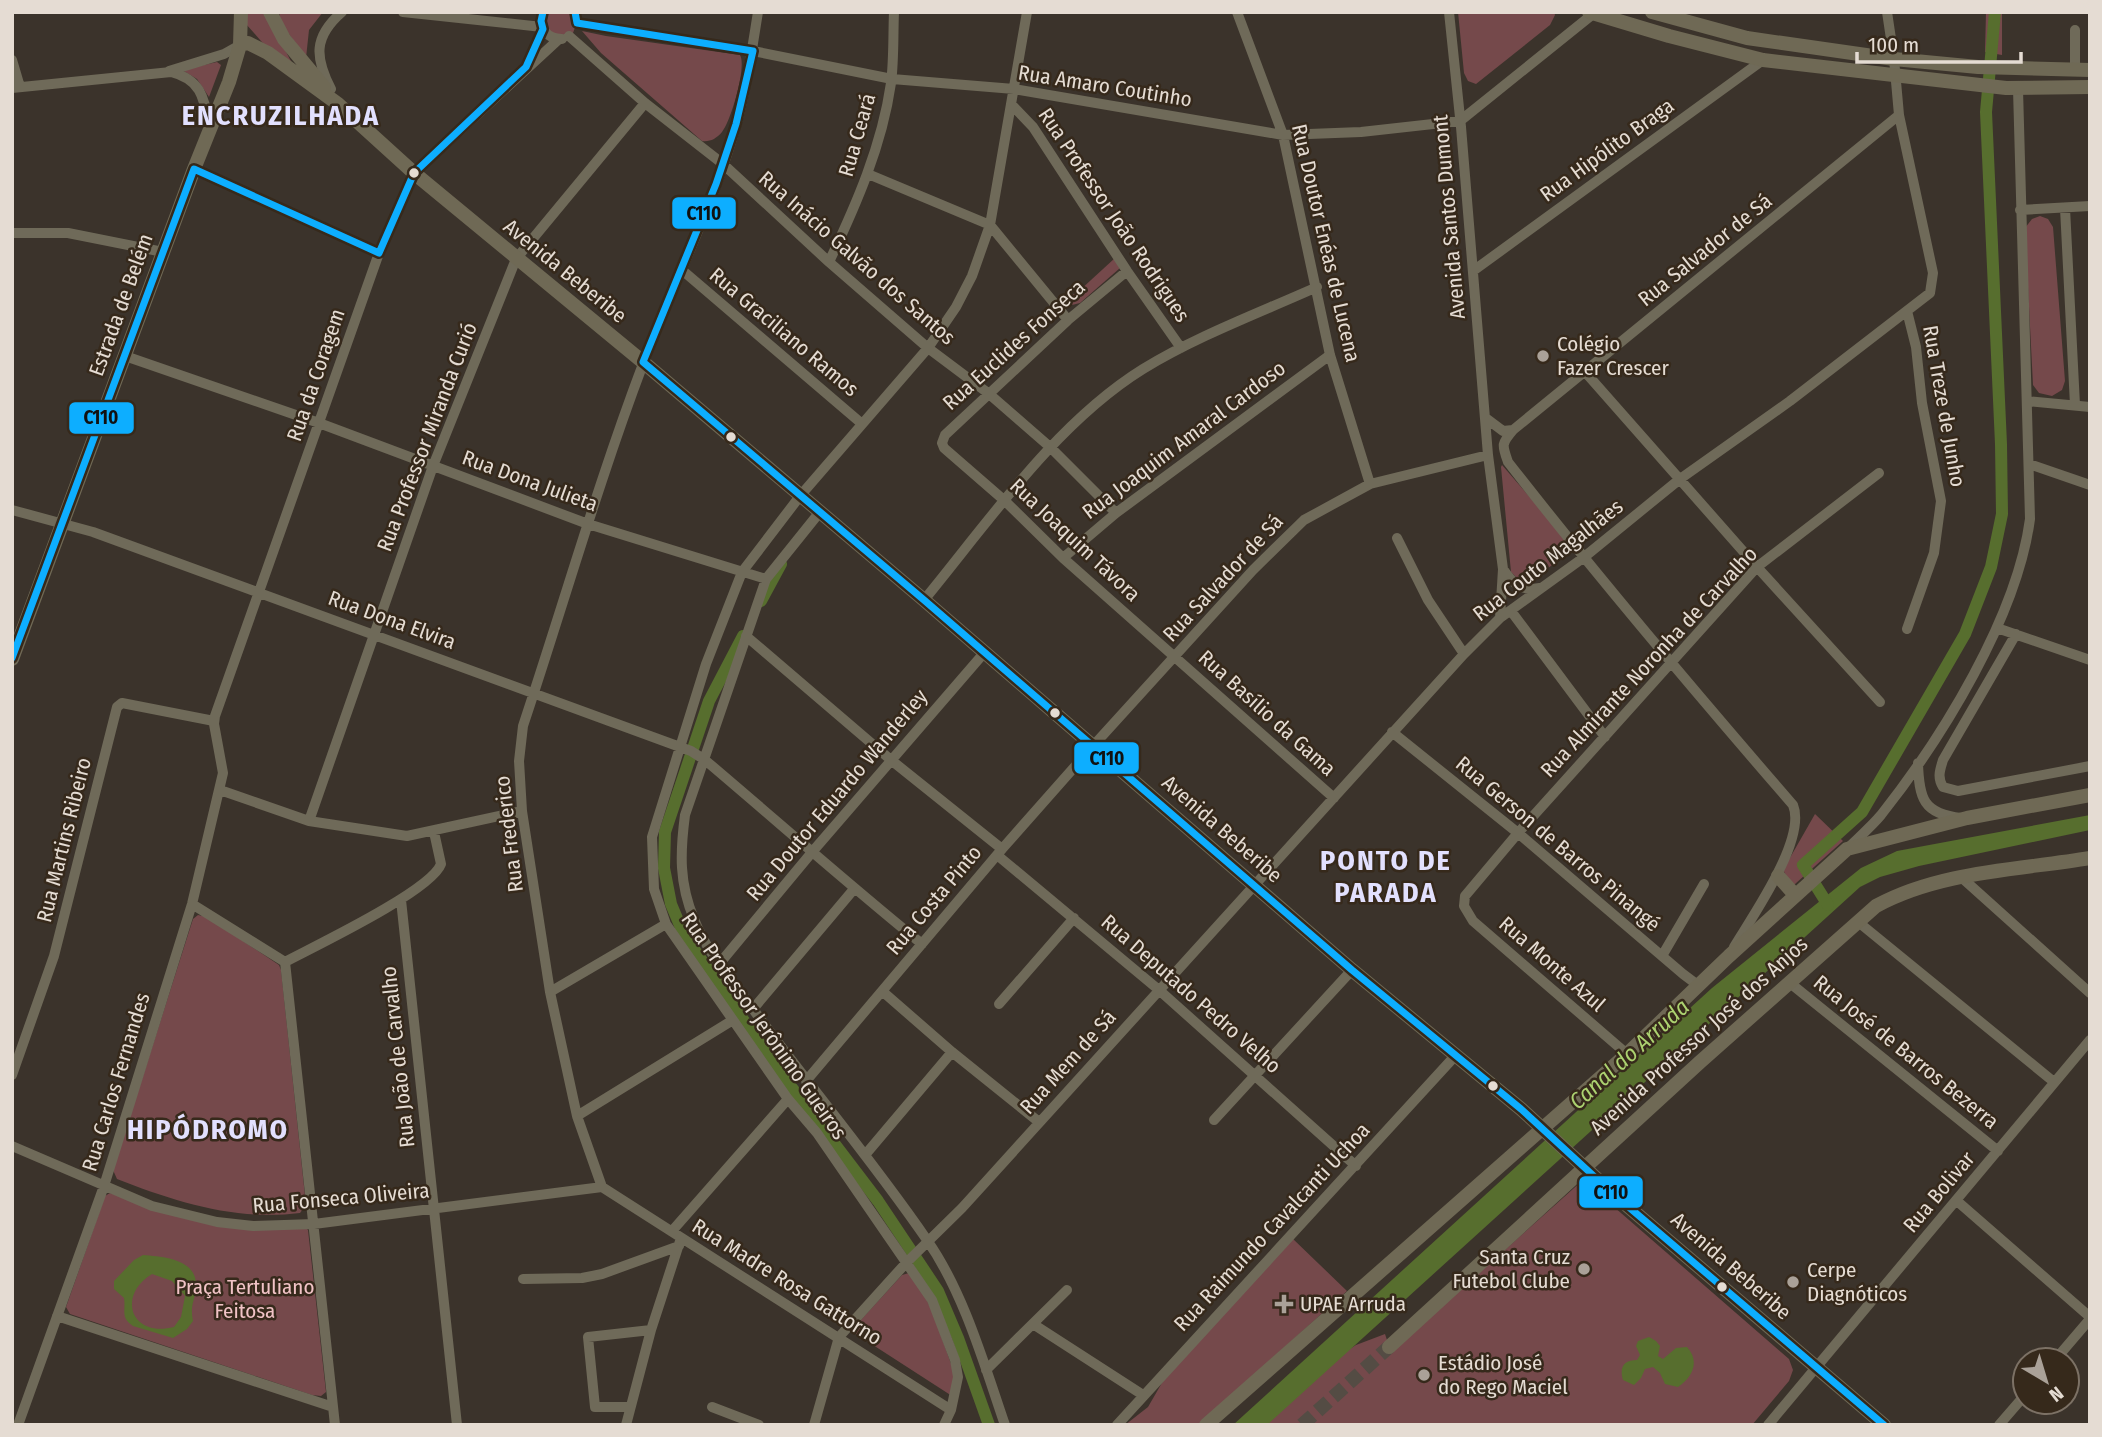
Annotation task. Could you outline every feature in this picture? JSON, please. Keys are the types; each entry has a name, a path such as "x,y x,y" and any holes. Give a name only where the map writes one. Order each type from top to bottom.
{"main road":[{"name":"Estrada de Belém","path":"13,654 229,82 240,46 241,12"},
{"path":"1652,12 1747,38 1894,59 1978,67 2082,70"},
{"path":"1591,13 1763,60 2012,88 2090,87"},
{"name":"Avenida Beberibe","path":"270,15 284,39 338,104"},
{"name":"Avenida Beberibe","path":"240,46 248,43 261,49 338,104 414,173 643,362 924,600 1352,970 1546,1131 1884,1425"},
{"name":"Avenida Professor José dos Anjos","path":"1206,1425 1546,1131 1729,956 1847,849 1967,818 2090,795"},
{"name":"Avenida Professor José dos Anjos","path":"1389,1347 1700,1062 1876,906 1900,895 1961,877 2090,858"},
{"path":"1778,876 1797,893"}],"street":[{"path":"338,104 318,59 330,24 342,12"},
{"path":"403,12 542,28"},
{"path":"526,67 542,28 543,12"},
{"name":"Rua Frederico","path":"602,1187 578,1115 550,992 522,811 520,746 523,726 643,362 682,270 737,123 753,51 758,12"},
{"name":"Rua Ceará","path":"829,262 868,174 881,134 892,79 894,12"},
{"name":"Rua Professor Jerônimo Gueiros","path":"944,1425 951,1410 958,1377 956,1360 932,1300 908,1261 817,1133 788,1099 666,924 654,889 652,837 706,664 745,573 800,496 928,348 956,307 972,276 990,225 1027,12"},
{"name":"Rua Doutor Enéas de Lucena","path":"1237,12 1283,135 1330,355 1370,484"},
{"name":"Avenida Santos Dumont","path":"1449,12 1488,454 1503,569 1500,618"},
{"path":"1886,12 1899,115"},
{"path":"1460,121 1591,13"},
{"path":"414,173 526,67 564,38 576,18"},
{"name":"Rua Amaro Coutinho","path":"576,18 892,79 1014,89 1283,135 1361,132 1460,121"},
{"name":"Rua Inácio Galvão dos Santos","path":"542,28 548,36 564,38 723,164 829,262 928,348 988,393 1050,447 1116,513"},
{"path":"2075,30 2082,70"},
{"path":"12,60 16,88 163,72 224,54 240,46"},
{"name":"Rua Hipólito Braga","path":"1473,271 1763,60"},
{"path":"163,72 180,75 195,83 204,102 210,129"},
{"path":"1847,849 1879,817 1918,763 1961,694 1997,628 2026,546 2030,519 2029,464 2020,211 2012,88"},
{"name":"Rua Professor Miranda Curió","path":"309,821 433,466 516,259 645,103"},
{"name":"Rua Professor João Rodrigues","path":"1012,105 1033,127 1181,348"},
{"name":"Rua Treze de Junho","path":"1899,115 1933,273 1930,293 1907,311 1916,347 1922,402 1941,501 1934,552 1907,629"},
{"name":"Rua Salvador de Sá","path":"1513,430 1899,115"},
{"path":"705,149 730,141"},
{"path":"194,169 379,253"},
{"name":"Rua da Coragem","path":"214,721 379,253 414,173"},
{"path":"868,174 990,225 1068,320"},
{"path":"2020,211 2090,206"},
{"path":"2065,208 2074,405"},
{"path":"12,233 68,233 163,253"},
{"name":"Rua Graciliano Ramos","path":"682,270 862,423"},
{"name":"Rua Euclides Fonseca","path":"949,454 942,443 945,435 1068,320 1127,271"},
{"path":"924,600 1050,447 1105,397 1142,370 1181,348 1317,287"},
{"name":"Rua Couto Magalhães","path":"1254,885 1392,732 1500,618 1583,558 1680,479 1790,401 1907,311"},
{"name":"Rua Joaquim Amaral Cardoso","path":"1063,558 1116,513 1330,355"},
{"name":"Rua Dona Julieta","path":"125,356 319,423 588,524 764,579"},
{"path":"1586,373 1757,568 1880,702"},
{"path":"2027,401 2090,407"},
{"path":"1486,419 1503,430 1513,430"},
{"path":"1513,430 1502,446 1508,462 1583,558 1793,806 1797,819 1778,876 1729,956"},
{"name":"Rua Joaquim Távora","path":"949,454 1005,501 1063,558 1175,656"},
{"name":"Rua Salvador de Sá","path":"1093,746 1252,570 1304,520 1370,484 1488,454"},
{"path":"1490,473 1500,463 1508,462"},
{"path":"2029,464 2090,485"},
{"name":"Rua Almirante Noronha de Carvalho","path":"1465,896 1517,833 1757,568 1879,473"},
{"name":"Rua Dona Elvira","path":"12,510 93,532 682,747 701,757 922,944"},
{"name":"Rua Professor Jerônimo Gueiros","path":"820,513 764,579 701,757 685,815 680,853 684,889 693,918 706,944 806,1081 865,1155 952,1281 1005,1425"},
{"path":"1397,538 1427,600 1464,654"},
{"path":"1503,569 1516,585 1533,589 1544,587"},
{"path":"1511,611 1605,737"},
{"path":"1997,628 2090,660"},
{"path":"2015,634 1943,760 1938,774 1940,781 1950,790 1958,791 2090,766"},
{"name":"Rua Deputado Pedro Velho","path":"746,636 1160,990 1356,1166"},
{"name":"Rua Doutor Eduardo Wanderley","path":"720,963 984,653"},
{"name":"Rua Basílio da Gama","path":"1175,656 1334,798"},
{"name":"Rua Martins Ribeiro","path":"12,1075 54,956 117,707 122,703 214,721"},
{"name":"Rua Carlos Fernandes","path":"18,1425 104,1186 192,904 220,790 222,766 214,721"},
{"name":"Rua Gerson de Barros Pinangé","path":"1392,732 1699,986"},
{"name":"Rua Costa Pinto","path":"806,1081 1093,746"},
{"path":"1918,763 1919,783 1925,804 1938,813 1967,818"},
{"path":"220,790 309,821 407,836 522,811"},
{"path":"285,962 401,900 439,869 441,864 434,832"},
{"path":"1961,877 2090,993"},
{"path":"1662,956 1704,884"},
{"name":"Rua Mem de Sá","path":"839,1337 1254,885"},
{"path":"753,1009 854,889"},
{"name":"Rua Monte Azul","path":"1465,896 1464,905 1473,922 1627,1054"},
{"name":"Rua João de Carvalho","path":"401,900 457,1425"},
{"path":"192,904 285,962"},
{"path":"999,1004 1074,918"},
{"path":"1857,921 2054,1082"},
{"path":"550,992 666,924"},
{"path":"285,962 335,1425"},
{"path":"1214,1120 1352,970"},
{"name":"Rua José de Barros Bezerra","path":"1790,983 1998,1151"},
{"path":"883,991 952,1052 1039,1122"},
{"path":"578,1115 733,1020"},
{"name":"Rua Bolivar","path":"1768,1425 2090,1040"},
{"path":"865,1155 952,1052"},
{"name":"Rua Raimundo Cavalcanti Uchoa","path":"1117,1425 1455,1056"},
{"path":"626,1425 677,1238 788,1099"},
{"name":"Rua Fonseca Oliveira","path":"12,1146 152,1206 217,1222 253,1227 314,1224 602,1187"},
{"name":"Rua Madre Rosa Gattorno","path":"602,1187 677,1238 839,1337 951,1410"},
{"path":"1957,1201 2090,1318 2066,1346"},
{"path":"523,1279 592,1276 677,1238"},
{"path":"986,1370 1067,1290"},
{"path":"57,1316 333,1407"},
{"path":"1033,1324 1143,1395"},
{"path":"630,1406 595,1407 587,1337 651,1330"},
{"path":"814,1425 839,1337"},
{"path":"712,1408 759,1425"},
{"path":"1999,1425 2011,1411"}],"green space":[{"path":"246,12 265,12 293,65 268,49 246,24"},
{"path":"279,12 323,12 309,30 306,58 281,23"},
{"path":"544,12 575,12 577,22 573,33 551,37"},
{"path":"1458,12 1554,12 1555,15 1550,25 1476,84 1468,81 1464,73"},
{"path":"1986,12 2002,12 2002,55 1985,52"},
{"path":"582,31 740,55 742,61 737,94 722,132 713,140 702,141 601,53"},
{"path":"217,62 221,65 209,97 197,79 182,70"},
{"path":"2040,216 2048,219 2053,227 2065,381 2062,390 2052,396 2039,393 2033,385 2025,228 2032,219"},
{"path":"1115,258 1120,268 1080,303 1072,305 1066,299 1079,291"},
{"path":"1502,465 1567,540 1569,547 1560,559 1531,577 1517,578 1511,572"},
{"path":"1815,814 1843,841 1795,884 1791,884 1783,870"},
{"name":"Praça Tertuliano Feitosa","path":"198,915 207,917 279,965 281,970 306,1205 300,1213 252,1214 206,1208 117,1179 113,1170 193,919"},
{"name":"Santa Cruz Futebol Clube","path":"1583,1180 1789,1359 1793,1370 1789,1381 1752,1425 1265,1425 1331,1361 1356,1345 1385,1334 1391,1352"},
{"name":"Praça Tertuliano Feitosa","path":"110,1193 190,1218 306,1228 326,1392 321,1396 312,1395 70,1314 66,1307 105,1196"},
{"path":"1292,1238 1347,1291 1198,1425 1125,1425 1148,1407 1163,1381"},
{"path":"909,1273 918,1280 954,1372 952,1396 856,1334 858,1323 902,1275"}],"shaded area":[{"path":"2090,815 2090,830 1919,866 1880,877 1860,887 1267,1425 1233,1425 1712,988 1861,868 1897,851"},
{"path":"143,1255 170,1259 179,1261 192,1271 196,1289 192,1308 193,1321 187,1329 173,1338 133,1326 126,1320 124,1298 114,1289 114,1281 134,1260","holes":["152,1274 172,1281 185,1296 181,1317 174,1327 159,1329 138,1321 132,1303 134,1293 141,1283"]},
{"path":"1649,1337 1660,1346 1658,1356 1663,1359 1676,1348 1687,1347 1691,1352 1694,1363 1691,1374 1678,1387 1665,1384 1660,1373 1653,1367 1645,1369 1634,1385 1623,1380 1624,1365 1637,1360 1640,1355 1636,1346 1638,1341"}],"waterway":[{"path":"1828,905 1803,865 1862,812 1965,634 1991,567 2002,514 1986,112 1995,12"},
{"path":"761,601 781,564"},
{"path":"743,636 709,701 665,832 664,868 671,904 684,935 779,1071 878,1201 938,1291 989,1425"}],"tunnel":[{"path":"1302,1425 1389,1347"}],"transit line":[{"name":"C110","path":"12,658 194,169 379,253 414,173 526,67 543,29 543,12"},
{"name":"C110","path":"575,12 577,23 753,51 736,124 716,184 643,362 924,600 1352,970 1521,1109 1610,1191 1884,1425"}],"place":[{"name":"Colégio Fazer Crescer","path":"1543,356"},
{"name":"Santa Cruz Futebol Clube","path":"1584,1269"},
{"name":"Cerpe Diagnóticos","path":"1793,1282"},
{"name":"UPAE Arruda","path":"1284,1304"},
{"name":"Estádio José do Rego Maciel","path":"1424,1375"}],"district":[{"name":"ENCRUZILHADA","path":"281,115"},
{"name":"PONTO DE PARADA","path":"1386,876"},
{"name":"HIPÓDROMO","path":"208,1129"}],"water label":[{"name":"Canal do Arruda","path":"1629,1054"}]}
